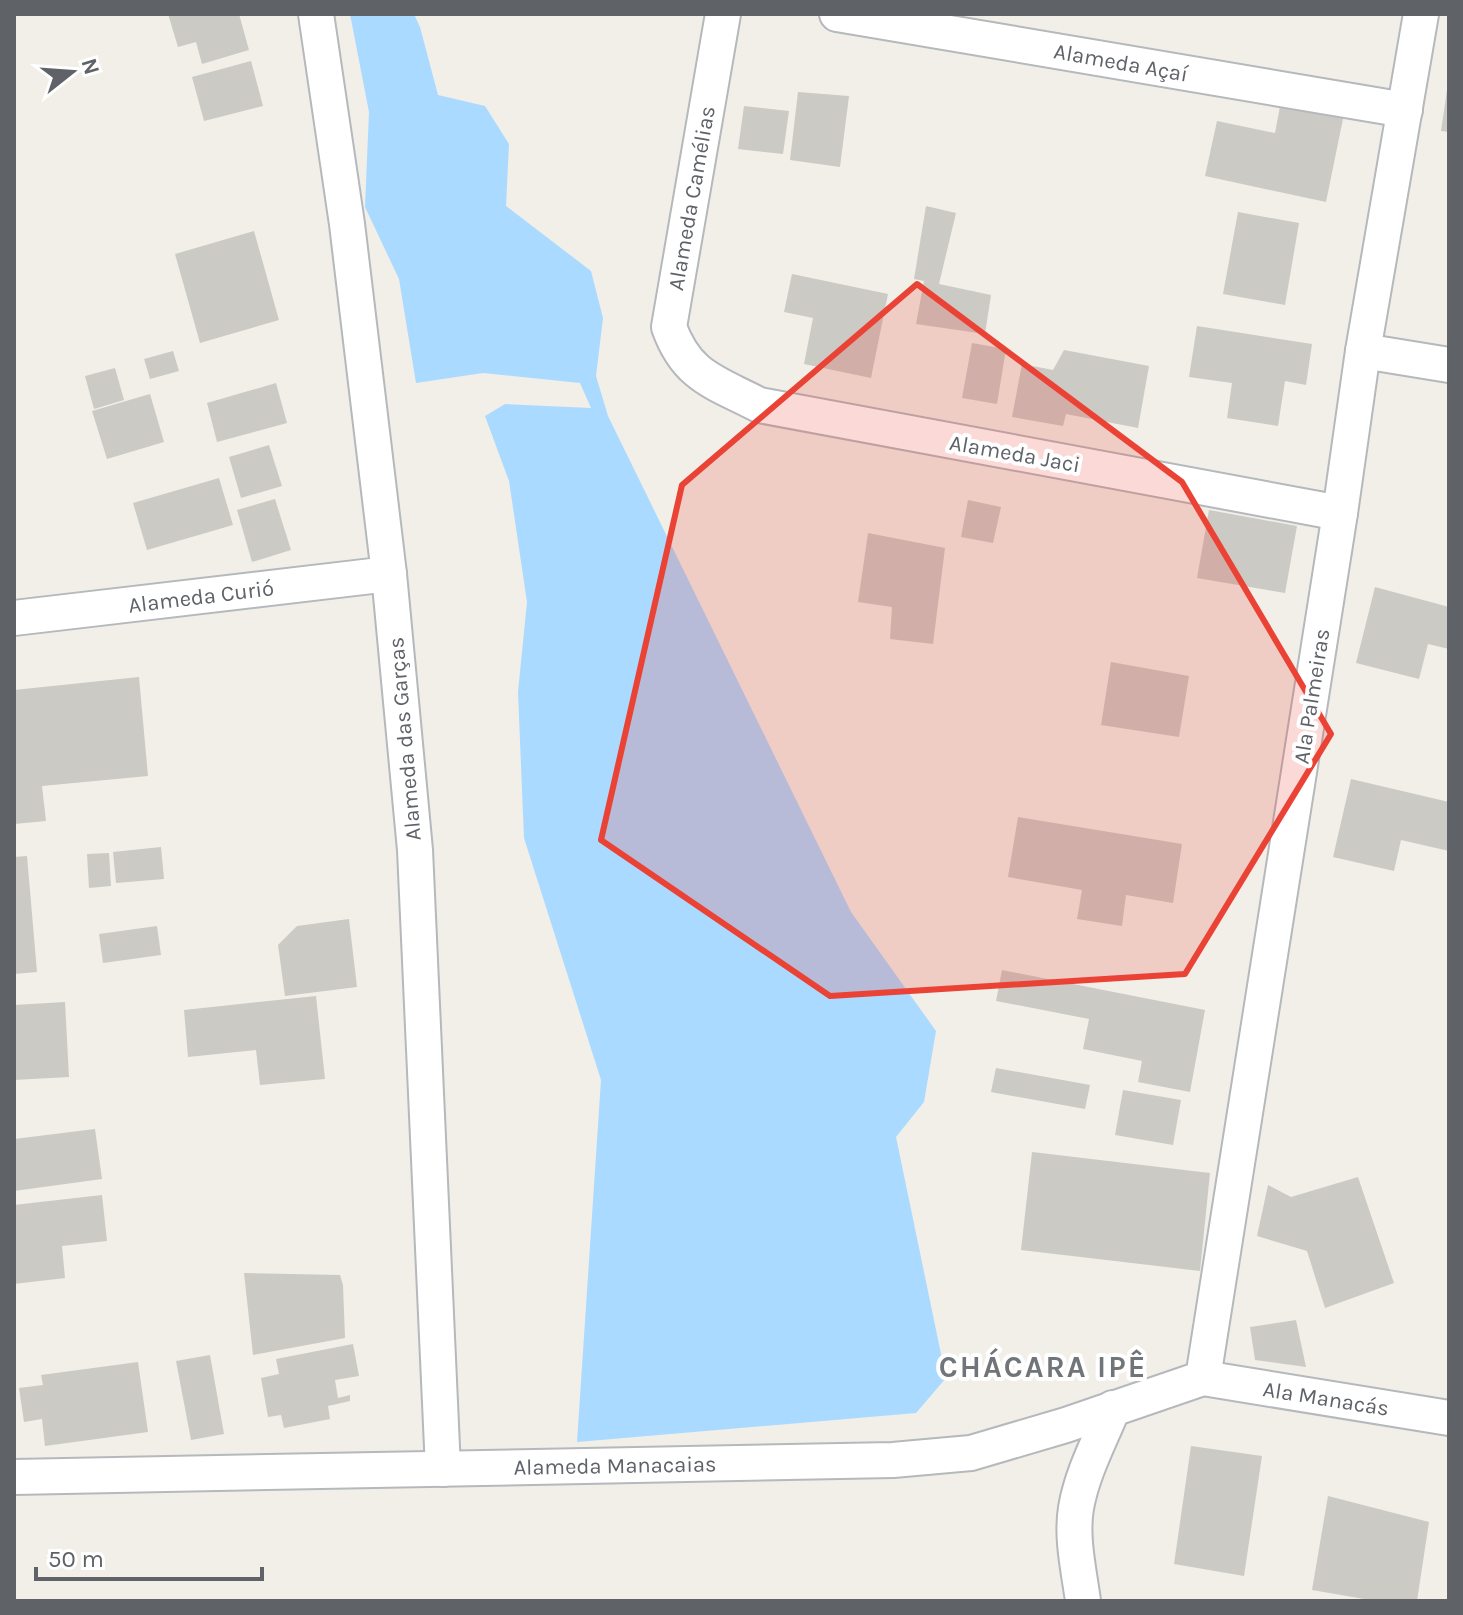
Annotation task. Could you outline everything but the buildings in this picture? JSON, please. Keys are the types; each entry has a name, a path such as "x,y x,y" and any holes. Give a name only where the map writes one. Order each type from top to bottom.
{"street":[{"name":"Alameda das Garças","path":"316,14 347,224 389,574 415,850 443,1469"},
{"name":"Alameda Camélias","path":"697,373 677,351 669,327 723,14"},
{"name":"Alameda Açaí","path":"837,14 1405,110"},
{"name":"Ala Palmeiras","path":"1203,1378 1363,351 1421,14"},
{"path":"1363,351 1449,365"},
{"name":"Alameda Jaci","path":"697,373 759,405 1340,513"},
{"name":"Alameda Curió","path":"14,618 389,574"},
{"name":"Alameda Manacaias","path":"14,1477 893,1460 971,1453 1066,1425 1203,1378"},
{"name":"Ala Manacás","path":"1203,1378 1449,1418"},
{"path":"1083,1601 1076,1510 1086,1472 1113,1408"}],"highlighted area":[{"path":"917,284 1182,482 1331,734 1185,974 830,996 601,840 682,485"}],"water":[{"path":"350,14 414,14 438,95 485,106 509,144 506,206 591,271 603,318 596,376 608,416 851,912 936,1031 924,1102 896,1137 946,1378 916,1413 577,1442 601,1080 524,838 518,692 527,602 509,481 485,416 505,404 591,408 580,383 483,373 416,383 399,279 365,207 369,112"}],"district":[{"name":"CHÁCARA IPÊ","path":"1043,1367"}]}
